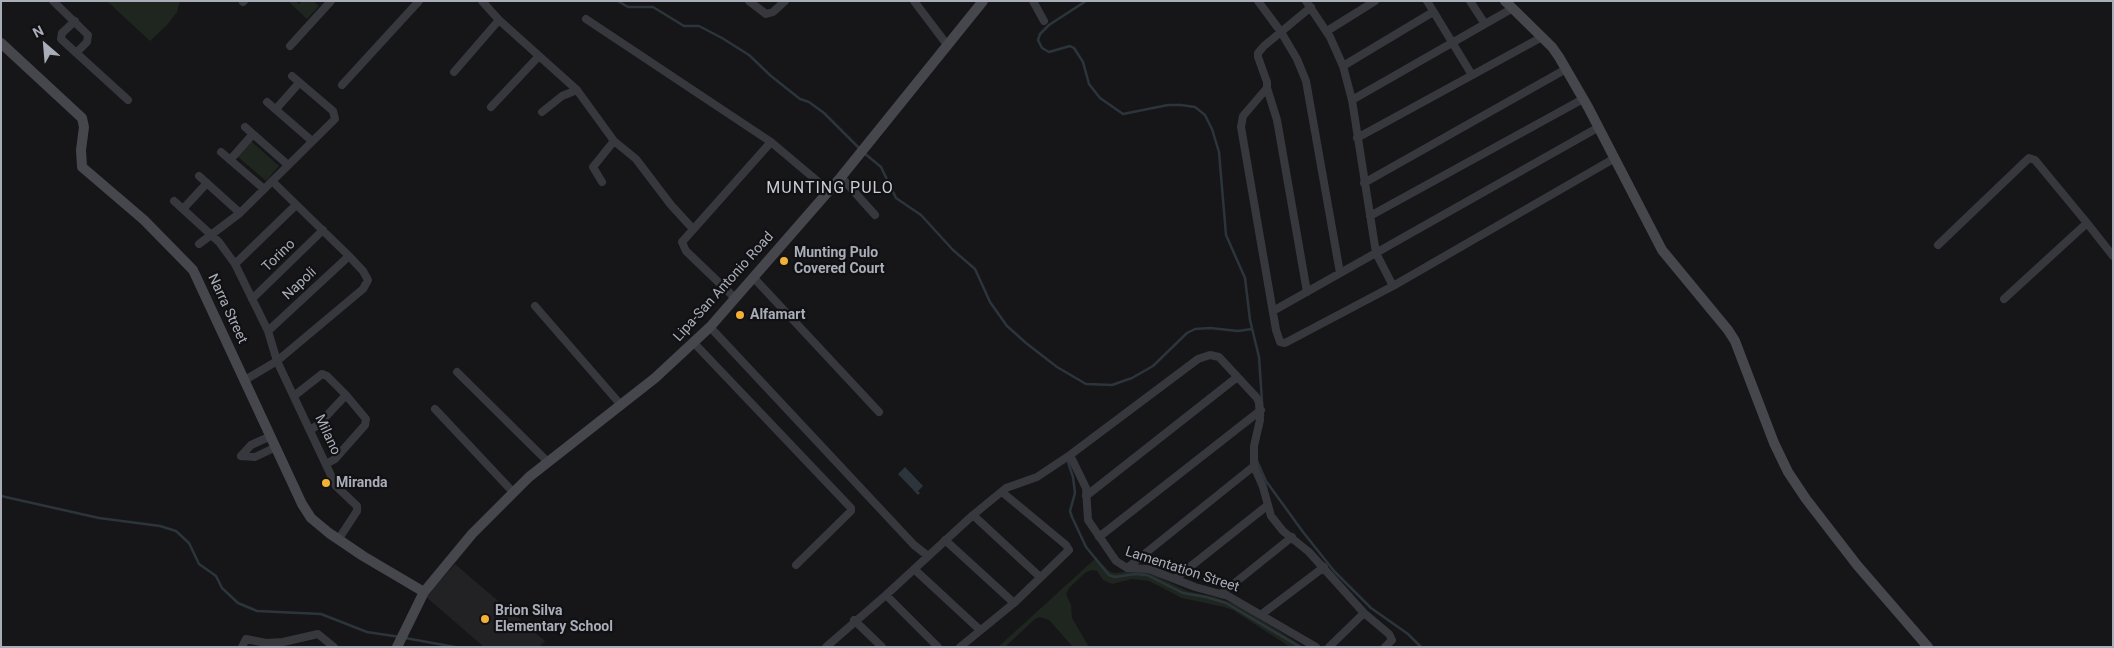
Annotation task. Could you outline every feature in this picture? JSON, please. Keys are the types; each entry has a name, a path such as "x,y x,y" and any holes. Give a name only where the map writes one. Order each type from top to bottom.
{"street":[{"path":"52,1 86,32 89,39 76,53"},
{"path":"290,46 330,1"},
{"path":"342,85 419,1"},
{"path":"482,1 499,20 577,90 614,142 636,159 671,205 693,229"},
{"path":"749,1 766,14 773,12 785,1"},
{"path":"914,1 948,46"},
{"name":"Lipa-San Antonio Road","path":"397,647 424,592 472,534 513,492 655,378 710,327 841,177 983,1"},
{"path":"1033,1 1044,21"},
{"path":"1258,1 1281,32 1300,64 1306,81 1340,273"},
{"path":"1327,31 1375,1"},
{"path":"1427,1 1472,75"},
{"path":"1470,1 1485,24"},
{"path":"1307,292 1277,120 1266,88 1267,82 1258,53 1309,4 1327,31 1343,66 1352,100 1376,253 1393,286"},
{"path":"1352,100 1485,24 1509,5 1552,47 1599,127 1662,250 1728,330 1735,342 1774,443 1788,472 1806,499 1858,565 1928,647"},
{"path":"1343,66 1433,12"},
{"path":"586,19 771,142 828,190"},
{"path":"454,72 499,20"},
{"path":"75,21 60,36 128,100"},
{"path":"1358,138 1542,37"},
{"name":"Narra Street","path":"1,43 82,118 84,127 81,150 82,166 144,220 193,270 306,511 318,525 338,540 424,592"},
{"path":"491,107 538,56"},
{"path":"1364,183 1566,69"},
{"path":"200,244 210,234 240,214 335,116 333,111 292,76"},
{"path":"276,109 299,83"},
{"path":"1266,88 1243,116 1241,128 1280,342 1285,343 1393,286 1615,158"},
{"path":"542,112 562,96 577,90"},
{"path":"1370,216 1583,99"},
{"path":"267,102 312,141"},
{"path":"244,127 288,165"},
{"path":"1273,311 1599,127"},
{"path":"230,160 253,134"},
{"path":"602,182 592,167 614,142"},
{"path":"735,298 686,251 682,242 771,142"},
{"path":"221,152 264,189"},
{"path":"1938,245 2029,158 2035,160 2113,256"},
{"path":"199,176 240,214"},
{"path":"841,177 876,215"},
{"path":"245,380 277,361 367,284 367,276 349,256 272,181"},
{"path":"184,209 206,183"},
{"name":"Milano","path":"174,201 219,242 235,264 268,331 277,361 336,486 358,508 338,540"},
{"path":"235,264 296,205"},
{"path":"2004,300 2088,223"},
{"name":"Torino","path":"252,299 323,230"},
{"name":"Napoli","path":"268,331 349,256"},
{"path":"753,276 879,412"},
{"path":"535,306 621,405"},
{"path":"710,327 914,545 928,556"},
{"path":"694,343 851,508 851,511 796,565"},
{"path":"826,647 854,620 886,595 945,540 1006,488 1037,477 1070,455 1204,355 1219,357 1236,378 1257,398 1261,410 1254,446 1254,466 1276,524 1324,567 1364,613 1391,637 1392,640 1385,647"},
{"path":"457,372 548,462"},
{"path":"294,396 322,374 327,376 364,415 365,424 335,459 326,464"},
{"path":"1086,496 1236,378"},
{"path":"310,430 318,425 346,396"},
{"path":"435,409 513,492"},
{"path":"1099,537 1261,410"},
{"path":"271,436 251,445 242,456 255,457 276,447"},
{"name":"Lamentation Street","path":"1070,455 1086,488 1088,520 1112,558 1127,568 1149,569 1195,587 1235,599 1316,647"},
{"path":"1127,568 1254,466"},
{"path":"960,647 1014,603 1069,548 1002,492"},
{"path":"1176,578 1268,505"},
{"path":"973,516 1040,577"},
{"path":"1221,594 1292,537"},
{"path":"945,540 1014,603"},
{"path":"1262,614 1324,567"},
{"path":"914,569 980,630"},
{"path":"886,595 938,647"},
{"path":"1329,647 1364,613"},
{"path":"854,620 882,647"},
{"path":"242,647 246,639 286,644 318,634 334,647"}],"shaded area":[{"path":"107,1 180,1 177,12 167,25 150,41"},
{"path":"290,1 295,1 299,4 302,1 313,1 319,6 307,19"},
{"path":"251,141 279,166 266,181 237,156"},
{"path":"905,467 923,486 918,491 920,493 918,495 898,474"},
{"path":"1096,558 1109,571 1114,573 1144,570 1187,591 1215,597 1238,605 1304,647 1290,647 1233,610 1182,598 1149,581 1132,579 1112,584 1103,580 1097,571 1092,570 1086,572 1069,588 1066,594 1071,605 1072,618 1089,647 1073,647 1049,620 1040,617 1035,619 1005,647 998,647"},
{"name":"Brion Silva Elementary School","path":"455,564 545,641 539,647 484,647 426,597"}],"waterway":[{"path":"618,1 628,7 653,7 684,26 699,26 722,38 749,55 771,76 800,99 809,102 824,113 859,148"},
{"path":"1086,1 1049,25 1040,34 1038,40 1042,48 1049,52 1070,46 1074,48 1083,62 1089,84 1100,98 1123,114 1168,105 1195,107 1205,115 1212,129 1219,152 1226,235 1245,278 1250,320 1259,357 1263,416"},
{"path":"863,152 881,167 896,198 921,215 953,250 975,269 990,302 1007,326 1057,367 1086,384 1112,385 1132,378 1153,366 1187,333 1195,329 1210,328 1238,331 1252,329"},
{"path":"1067,459 1073,477 1075,493 1070,511 1072,517 1086,547 1109,575 1115,577 1135,574 1147,575 1183,593 1226,603 1300,647"},
{"path":"1257,461 1266,481 1334,571 1371,608 1408,634 1421,647"},
{"path":"1,496 99,518 160,526 176,531 189,543 199,564 216,576 222,588 238,603 257,611 321,614 367,632 400,637"},
{"path":"405,638 455,647"}],"place":[{"name":"Munting Pulo Covered Court","path":"784,261"},
{"name":"Alfamart","path":"740,315"},
{"name":"Miranda","path":"326,483"},
{"name":"Brion Silva Elementary School","path":"485,619"}],"district":[{"name":"MUNTING PULO","path":"830,189"}]}
